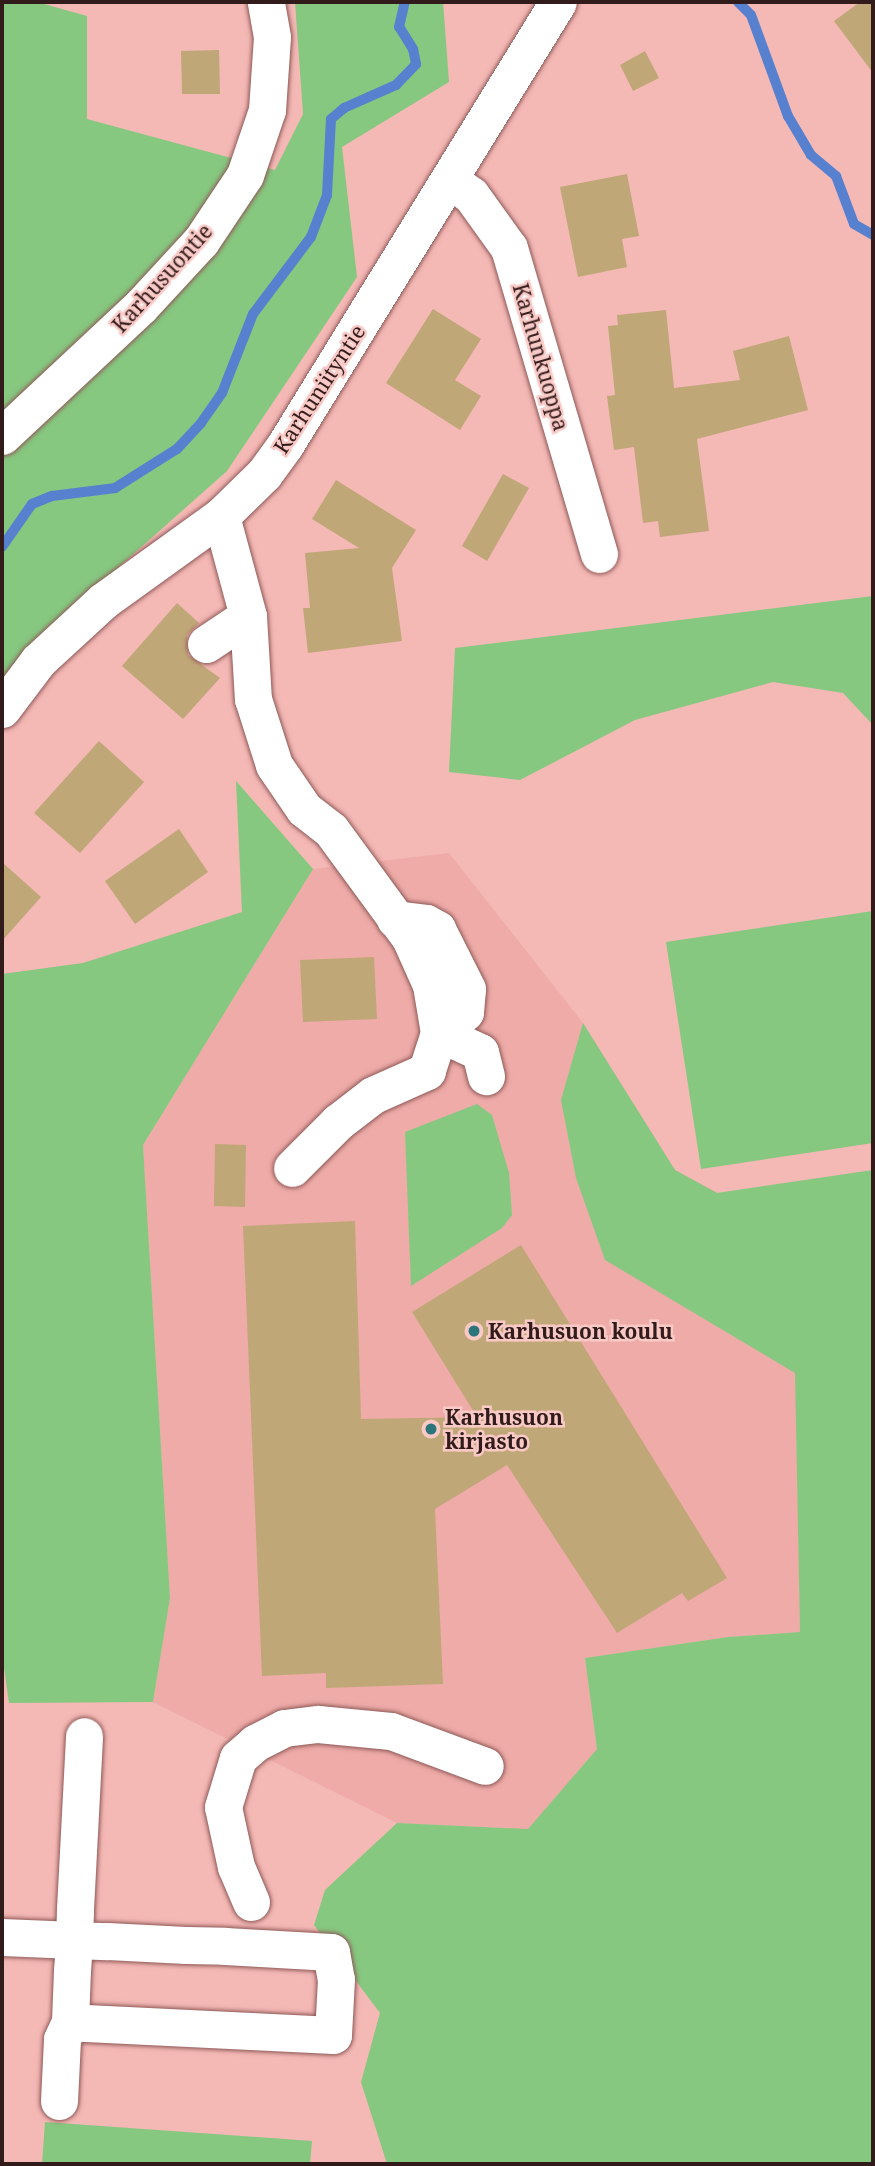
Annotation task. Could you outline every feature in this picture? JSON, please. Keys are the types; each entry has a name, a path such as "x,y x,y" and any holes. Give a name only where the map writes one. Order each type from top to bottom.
{"street":[{"name":"Karhusuontie","path":"2,436 184,260 245,175 267,110 272,37 266,2"},
{"name":"Karhuniityntie","path":"2,709 38,661 103,601 221,516 285,445 558,2"},
{"name":"Karhunkuoppa","path":"450,180 477,202 509,248 599,554"},
{"path":"221,516 248,616 253,699 274,765 304,809 331,830 410,938 431,985 439,1033 427,1072 373,1095 338,1122 292,1168"},
{"path":"206,644 248,616"},
{"path":"439,1033 480,1052 486,1076"},
{"path":"251,1902 236,1867 223,1807 228,1779 238,1758 255,1743 284,1728 318,1724 366,1728 391,1731 485,1766"},
{"path":"59,2101 62,2039 70,2022 83,1736"},
{"path":"2,1937 331,1952 336,1979 333,2035 70,2022"}],"shaded area":[{"name":"Karhusuon koulu","path":"449,853 583,1023 675,1170 718,1193 794,1289 800,1632 728,1637 585,1658 597,1749 528,1829 397,1823 153,1702 170,1598 143,1145 313,869"}],"green space":[{"path":"2,2 37,2 87,16 87,119 275,170 303,114 295,2 443,2 449,82 342,147 357,277 227,471 24,651 2,684"},
{"path":"873,596 873,725 843,693 773,682 635,720 520,780 449,772 455,648"},
{"path":"236,781 313,869 143,1145 170,1598 153,1702 9,1703 2,1653 2,974 83,963 242,912"},
{"path":"873,911 873,1143 701,1169 666,942"},
{"path":"583,1023 675,1170 717,1193 873,1170 873,2164 387,2164 361,2082 380,2013 314,1925 325,1890 397,1823 528,1829 597,1749 585,1658 728,1637 800,1632 795,1373 605,1260 576,1178 561,1100"},
{"path":"477,1104 492,1115 509,1173 512,1215 502,1228 411,1286 405,1132"},
{"path":"45,2122 312,2141 310,2164 42,2164"}],"building":[{"path":"860,2 873,2 873,73 834,21"},
{"path":"219,50 220,94 182,94 181,51"},
{"path":"645,51 659,78 633,91 620,65"},
{"path":"627,174 639,236 622,239 627,267 578,277 560,187"},
{"path":"433,309 481,339 455,380 481,396 460,430 386,383"},
{"path":"666,310 674,388 740,380 733,351 789,336 808,410 697,439 709,531 660,537 658,521 643,523 634,447 614,450 607,396 615,395 608,326 618,325 617,315"},
{"path":"503,474 529,488 487,561 462,546"},
{"path":"336,480 416,530 392,568 402,641 308,653 303,608 310,608 305,553 359,548 312,519"},
{"path":"177,603 199,623 187,635 188,655 220,678 183,719 122,666"},
{"path":"99,741 144,782 80,853 34,813"},
{"path":"179,829 208,872 135,924 105,881"},
{"path":"2,862 41,897 2,941"},
{"path":"374,957 377,1019 303,1022 300,960"},
{"path":"215,1144 246,1145 245,1207 214,1206"},
{"path":"355,1221 361,1419 477,1417 412,1312 521,1245 727,1578 688,1601 682,1593 617,1633 507,1465 435,1509 443,1684 326,1688 326,1673 262,1676 243,1226"}],"waterway":[{"path":"2,547 32,504 52,496 115,488 177,449 201,423 222,393 253,314 311,237 327,195 331,119 344,108 396,85 416,64 413,49 399,27 405,2"},
{"path":"738,2 751,15 788,116 811,155 836,176 854,224 873,235"}],"place":[{"name":"Karhusuon koulu","path":"474,1331"},
{"name":"Karhusuon kirjasto","path":"431,1429"}]}
